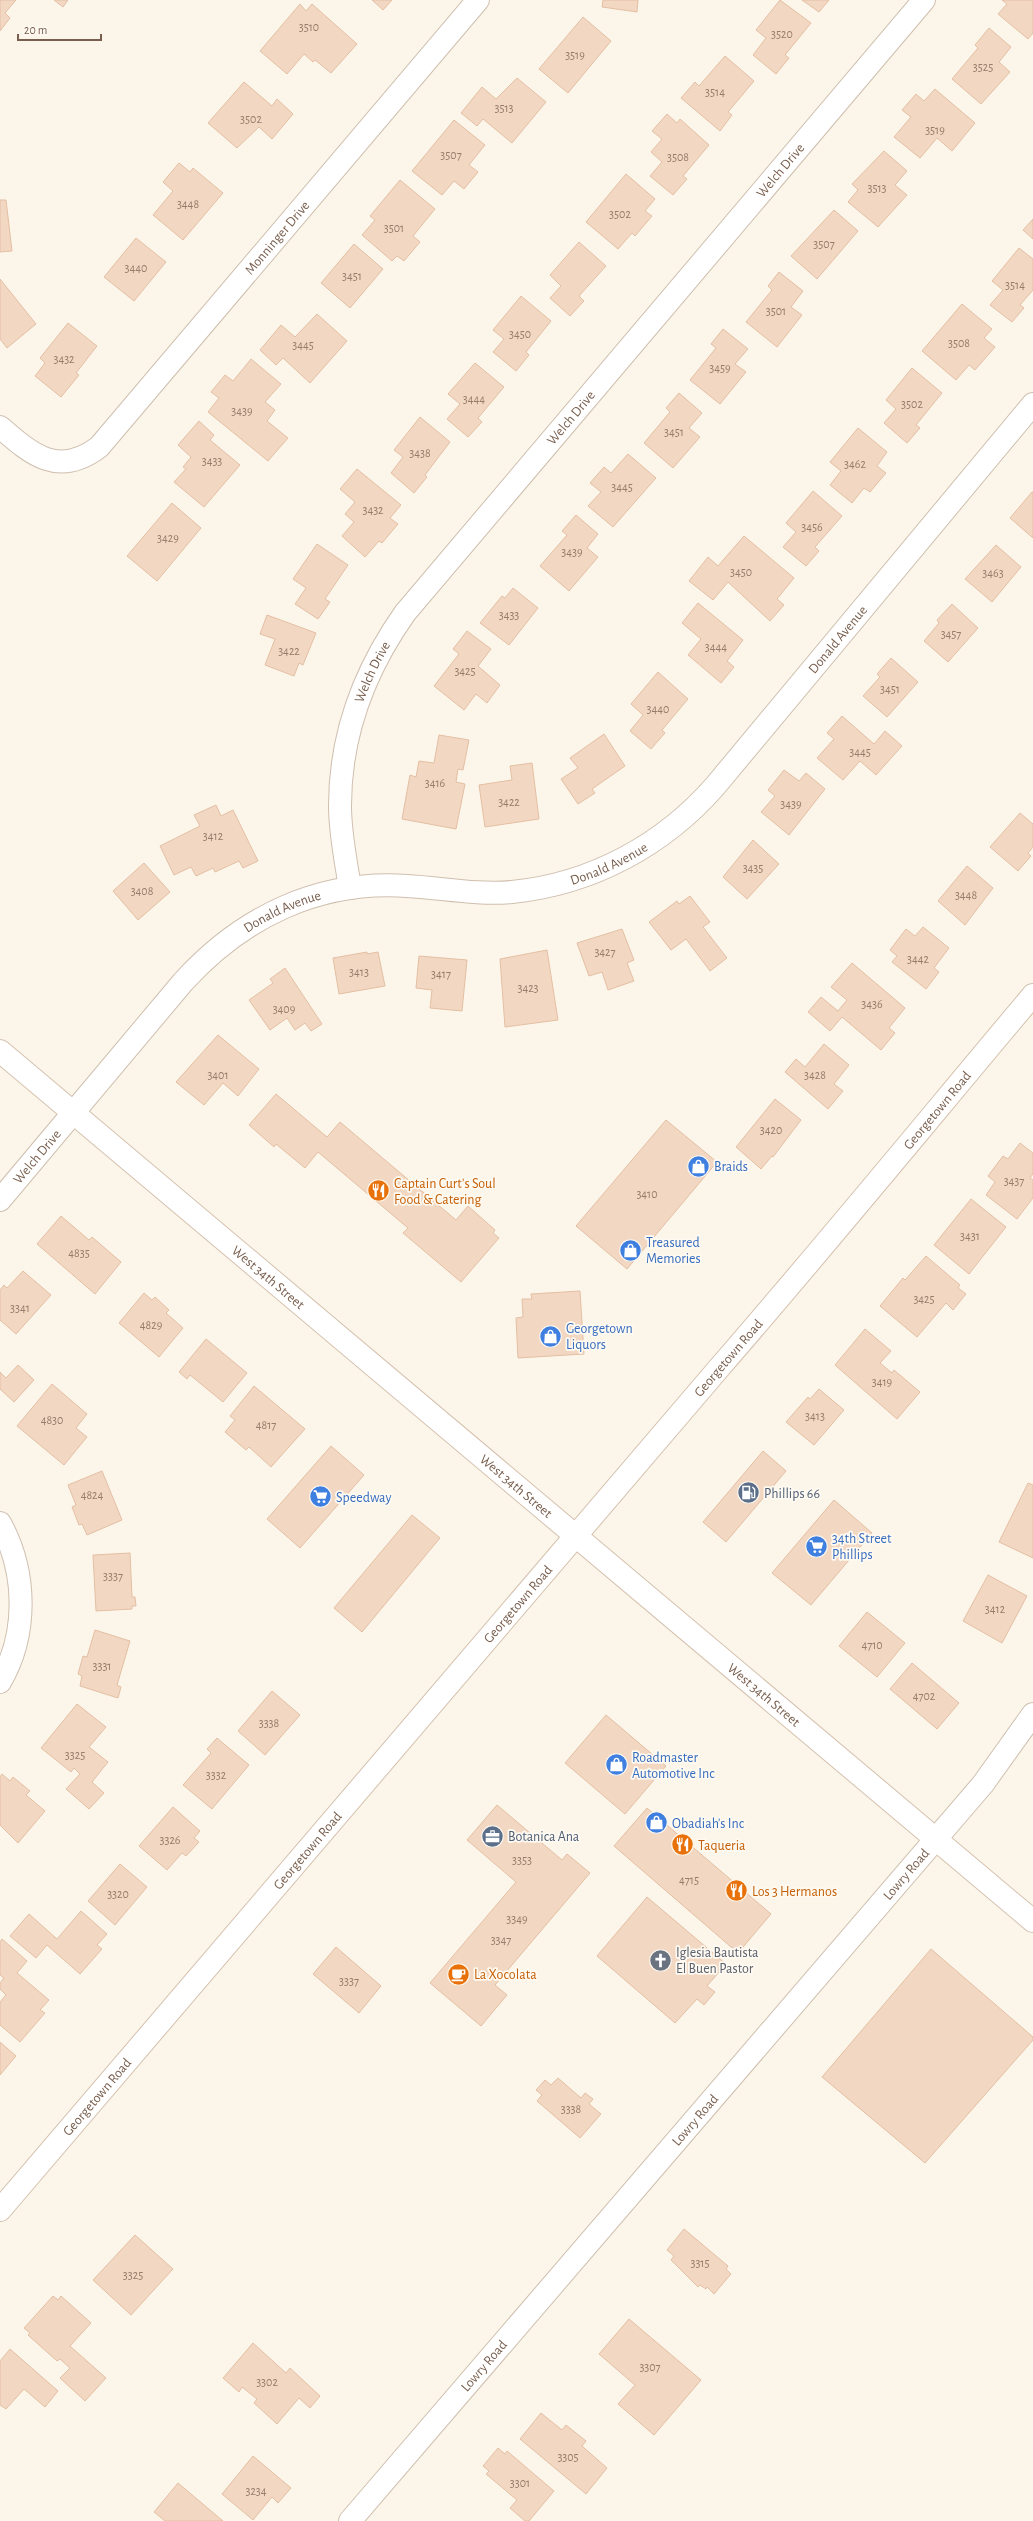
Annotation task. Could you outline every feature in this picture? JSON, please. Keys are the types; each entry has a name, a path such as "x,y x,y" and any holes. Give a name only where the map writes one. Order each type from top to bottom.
{"street":[{"name":"Monninger Drive","path":"0,427 37,457 67,461 88,455 106,440 478,0"},
{"name":"Welch Drive","path":"350,888 340,808 344,756 355,705 376,657 390,634 405,613 924,0"},
{"name":"Donald Avenue","path":"74,1113 201,962 226,941 259,919 300,900 350,888 406,886 489,893 540,887 577,879 601,870 659,838 688,814 712,790 1033,404"},
{"name":"Georgetown Road","path":"0,2210 576,1538 719,1368 762,1321 824,1244 1033,995"},
{"name":"West 34th Street","path":"0,1051 576,1538 1033,1921"},
{"name":"Welch Drive","path":"0,1200 74,1113"},
{"path":"0,1523 6,1535 17,1569 21,1609 18,1636 10,1663 0,1682"},
{"name":"Lowry Road","path":"350,2521 991,1774 1033,1714"}],"building":[{"path":"0,0 16,0 5,13 10,18 0,31"},
{"path":"54,0 68,0 63,7"},
{"path":"372,0 392,0 383,10"},
{"path":"603,0 638,0 637,12 602,7"},
{"path":"780,0 811,23 785,55 789,58 776,74 753,55 766,38 756,30"},
{"path":"802,0 829,0 819,12"},
{"path":"1002,0 1033,0 1033,33 1028,39 998,14 1007,4"},
{"path":"300,4 306,11 312,4 357,44 331,73 315,60 313,62 304,54 287,74 260,51"},
{"path":"583,17 611,41 568,93 539,69"},
{"path":"989,28 1011,47 999,62 1010,72 981,104 952,79 978,48 975,45"},
{"path":"725,56 754,81 728,112 732,115 720,131 681,98 695,82 699,86"},
{"path":"517,78 546,102 512,143 483,119 477,126 461,113 482,87 496,99"},
{"path":"244,82 272,106 277,99 293,114 272,139 259,127 237,148 208,123"},
{"path":"935,89 975,123 952,151 937,138 920,158 894,137 911,117 902,110 916,94 924,101"},
{"path":"667,114 677,123 680,119 709,145 683,176 687,179 673,195 650,176 662,162 651,152 662,139 652,131"},
{"path":"454,120 485,145 469,165 478,172 464,189 454,181 442,195 412,171"},
{"path":"884,151 907,171 895,185 907,195 878,227 848,202 858,190 852,184"},
{"path":"179,163 190,172 193,168 223,193 183,240 153,215 173,191 163,182"},
{"path":"626,174 655,199 645,211 652,216 635,236 632,233 618,249 586,222"},
{"path":"400,180 435,209 413,236 420,242 404,261 397,256 392,261 362,235 375,220 370,216"},
{"path":"0,200 6,200 12,251 0,252"},
{"path":"834,210 858,231 817,279 791,256"},
{"path":"1033,219 1033,239 1023,230"},
{"path":"136,238 166,262 134,301 104,277"},
{"path":"579,242 606,266 579,296 584,301 570,316 550,298 561,286 550,275"},
{"path":"354,244 383,269 350,308 321,283"},
{"path":"1019,248 1033,259 1033,290 1020,305 1024,308 1012,322 990,305 1003,290 992,281"},
{"path":"779,272 803,291 791,307 802,315 777,347 746,322 772,290 768,286"},
{"path":"0,279 36,324 7,348 0,339"},
{"path":"521,296 551,321 526,352 529,355 516,371 493,352 504,339 493,330"},
{"path":"962,304 992,329 984,338 995,347 975,370 969,365 956,380 922,351"},
{"path":"317,314 347,341 310,383 283,358 276,365 260,350 281,325 295,337"},
{"path":"68,323 97,346 76,373 79,375 61,397 35,376 45,363 40,358"},
{"path":"723,329 748,349 735,364 746,372 720,404 690,380 716,348 711,344"},
{"path":"251,359 281,384 265,402 275,410 267,421 288,438 268,461 208,412 219,398 211,392 225,375 233,381"},
{"path":"475,363 504,387 478,418 482,422 468,437 447,419 460,404 448,394"},
{"path":"912,368 942,393 916,425 920,428 907,443 884,423 896,409 886,400"},
{"path":"679,393 702,413 689,428 700,437 673,468 644,443 670,412 666,408"},
{"path":"420,417 450,442 425,475 427,477 414,493 391,473 403,457 394,450"},
{"path":"199,421 214,435 210,440 240,465 204,507 174,482 186,469 183,467 191,457 178,445"},
{"path":"858,428 887,452 877,466 886,473 870,492 864,488 852,503 830,485 841,471 830,462"},
{"path":"628,454 656,478 613,527 588,506 601,492 590,483 604,467 611,473"},
{"path":"357,469 401,505 390,518 398,524 382,543 379,541 365,557 342,536 354,522 345,514 355,502 340,489"},
{"path":"813,491 842,516 815,547 819,551 806,566 783,547 796,532 786,523"},
{"path":"1033,492 1033,538 1010,518"},
{"path":"172,503 201,528 157,581 127,556"},
{"path":"576,515 598,534 587,548 598,557 569,591 540,566 567,535 562,531"},
{"path":"744,536 794,578 777,599 784,605 770,621 728,582 713,600 689,581 708,557 718,566"},
{"path":"317,544 348,565 325,599 330,602 318,619 295,604 306,588 293,579"},
{"path":"996,545 1021,567 992,602 965,579"},
{"path":"513,588 538,608 509,645 480,623 502,596 505,598"},
{"path":"698,603 743,640 727,661 734,667 721,683 688,655 701,639 682,623"},
{"path":"952,604 978,628 948,662 924,641 939,623 937,620"},
{"path":"267,615 316,633 303,665 299,663 294,676 265,665 275,639 260,634"},
{"path":"467,631 491,649 478,666 500,685 487,703 476,694 464,710 434,686 459,654 453,649"},
{"path":"891,658 918,682 887,717 863,696 880,677 877,674"},
{"path":"658,672 688,699 662,730 665,733 651,749 630,731 643,715 631,704"},
{"path":"842,716 874,744 885,731 902,746 876,775 860,761 843,780 817,758 834,739 827,733"},
{"path":"604,734 625,766 592,789 595,793 578,804 561,779 578,768 570,758"},
{"path":"439,735 469,740 463,770 458,769 456,782 465,784 456,829 402,819 410,775 416,777 419,761 434,763"},
{"path":"532,763 539,819 485,827 479,785 512,780 510,766"},
{"path":"784,770 799,781 806,773 825,789 789,835 761,812 775,796 768,790"},
{"path":"216,805 221,816 233,810 258,861 243,868 239,861 215,872 213,868 196,876 191,867 174,875 160,846 200,826 194,815"},
{"path":"1020,813 1033,824 1033,847 1028,853 1031,856 1018,871 990,847"},
{"path":"753,840 779,864 747,899 723,877"},
{"path":"144,863 170,892 138,920 113,891"},
{"path":"967,866 993,888 965,925 938,901"},
{"path":"690,896 710,922 703,927 727,958 710,971 686,939 671,950 649,922 677,901 679,904"},
{"path":"923,927 949,948 934,968 939,972 926,989 892,962 897,956 890,950 906,929 915,936"},
{"path":"622,929 634,960 627,963 634,981 608,990 602,972 589,976 577,943"},
{"path":"547,950 558,1020 505,1027 500,959"},
{"path":"367,952 367,954 378,952 385,986 339,994 333,958"},
{"path":"419,956 467,960 462,1011 430,1008 432,990 416,988"},
{"path":"852,963 905,1008 889,1028 895,1033 881,1050 842,1017 830,1031 808,1012 821,997 838,1011 847,1000 831,987"},
{"path":"285,968 322,1024 311,1031 305,1023 295,1030 287,1018 270,1030 249,1000 273,983 270,979"},
{"path":"218,1035 259,1069 238,1096 223,1083 204,1105 176,1082"},
{"path":"824,1044 849,1065 834,1084 843,1091 828,1109 785,1072 796,1059 805,1067"},
{"path":"276,1094 327,1137 340,1122 456,1220 468,1206 495,1230 493,1233 499,1238 461,1282 403,1233 408,1228 318,1152 305,1168 276,1144 274,1147 249,1125"},
{"path":"775,1099 801,1120 773,1157 772,1156 761,1169 736,1147"},
{"path":"666,1120 717,1162 627,1269 576,1226"},
{"path":"1020,1143 1033,1153 1033,1174 1030,1178 1033,1180 1033,1198 1017,1219 986,1195 995,1182 988,1176 1003,1156 1008,1159"},
{"path":"971,1199 1006,1227 969,1274 934,1245"},
{"path":"61,1216 89,1240 92,1237 121,1262 95,1294 37,1244"},
{"path":"926,1256 960,1285 958,1288 966,1294 953,1310 946,1303 917,1337 880,1306 903,1278 905,1280"},
{"path":"23,1271 51,1295 16,1334 0,1320 0,1290 4,1285 7,1288"},
{"name":"Georgetown Liquors","path":"580,1291 584,1354 518,1358 516,1318 523,1317 522,1299 532,1299 531,1294"},
{"path":"144,1293 152,1300 155,1297 169,1310 166,1313 183,1328 159,1357 119,1323"},
{"path":"865,1329 891,1351 880,1363 892,1373 894,1370 920,1392 897,1419 835,1365"},
{"path":"206,1339 247,1373 223,1402 190,1375 187,1379 179,1372"},
{"path":"18,1365 34,1380 14,1402 0,1389 0,1372 6,1378"},
{"path":"52,1384 87,1414 76,1428 87,1437 64,1465 17,1426"},
{"path":"254,1386 305,1429 271,1467 249,1447 246,1450 225,1432 235,1420 230,1416"},
{"path":"819,1389 844,1410 814,1445 786,1422 808,1397 810,1399"},
{"path":"331,1446 364,1475 300,1548 267,1519"},
{"path":"763,1451 786,1471 726,1542 703,1522"},
{"path":"102,1471 122,1520 87,1535 82,1524 79,1525 72,1507 76,1505 68,1485"},
{"path":"1028,1483 1033,1485 1033,1558 999,1542"},
{"path":"834,1500 872,1533 811,1605 772,1573"},
{"path":"412,1515 440,1538 362,1632 334,1608"},
{"path":"130,1553 132,1597 135,1597 136,1606 132,1606 132,1609 96,1611 93,1555"},
{"path":"988,1575 1027,1596 1002,1643 963,1621"},
{"path":"867,1612 905,1643 877,1677 839,1646"},
{"path":"95,1630 130,1641 117,1685 121,1687 118,1698 80,1686 82,1676 78,1674 83,1656 87,1657"},
{"path":"912,1663 959,1703 937,1729 890,1689"},
{"path":"272,1691 300,1715 265,1755 238,1731"},
{"path":"77,1704 106,1727 89,1747 108,1762 92,1782 104,1793 89,1809 66,1789 80,1774 74,1768 71,1772 41,1748"},
{"name":"Roadmaster Automotive Inc","path":"606,1715 666,1766 625,1814 565,1763"},
{"path":"217,1738 249,1765 212,1809 183,1785 211,1753 207,1749"},
{"path":"2,1774 10,1781 13,1777 30,1791 26,1795 45,1811 18,1843 0,1825 0,1777"},
{"path":"497,1805 562,1860 567,1854 590,1873 495,1985 507,1995 481,2026 430,1983 516,1882 467,1840"},
{"path":"173,1807 200,1831 194,1838 199,1842 186,1856 182,1853 167,1870 139,1846"},
{"path":"647,1808 771,1914 738,1953 614,1846"},
{"path":"120,1864 147,1887 115,1925 88,1901"},
{"name":"Iglesia Bautista El Buen Pastor","path":"647,1897 726,1964 707,1986 715,1992 704,2005 697,1999 675,2023 597,1956"},
{"path":"81,1911 107,1934 97,1945 102,1949 80,1974 47,1945 36,1958 10,1936 29,1914 57,1939"},
{"path":"2,1939 27,1961 17,1973 49,2000 40,2010 45,2013 20,2042 0,2025 0,2002 6,1995 0,1989 0,1983 4,1978 0,1975 0,1942"},
{"path":"336,1947 381,1986 359,2013 313,1974"},
{"path":"931,1949 1033,2037 1033,2040 925,2163 822,2077"},
{"path":"0,2042 16,2056 0,2075"},
{"path":"558,2078 581,2098 585,2093 593,2099 589,2104 601,2114 580,2138 537,2101 542,2095 536,2090 545,2080 551,2085"},
{"path":"684,2229 728,2266 726,2269 731,2274 714,2294 707,2287 706,2289 700,2285 698,2287 671,2260 674,2256 667,2250"},
{"path":"135,2235 173,2269 131,2315 93,2280"},
{"path":"53,2296 58,2300 61,2296 91,2323 70,2346 106,2378 85,2401 60,2378 70,2368 60,2359 57,2361 28,2335 30,2333 24,2328"},
{"path":"629,2319 701,2380 654,2435 618,2404 635,2385 599,2354"},
{"path":"253,2343 286,2373 290,2368 320,2396 310,2408 299,2398 277,2424 254,2403 257,2399 242,2387 239,2392 223,2378"},
{"path":"10,2349 58,2391 45,2407 24,2389 6,2409 0,2405 0,2361"},
{"path":"541,2413 562,2430 566,2425 586,2441 582,2446 607,2468 586,2494 520,2439"},
{"path":"498,2448 505,2454 507,2451 554,2491 529,2521 525,2521 510,2508 517,2500 486,2474 489,2471 483,2466"},
{"path":"253,2456 291,2488 278,2503 272,2497 253,2520 222,2494"},
{"path":"178,2483 223,2521 165,2521 154,2512"}],"place":[{"name":"Braids","path":"699,1166"},
{"name":"Captain Curt's Soul Food & Catering","path":"379,1191"},
{"name":"Treasured Memories","path":"631,1250"},
{"name":"Georgetown Liquors","path":"550,1336"},
{"name":"Phillips 66","path":"748,1493"},
{"name":"Speedway","path":"321,1497"},
{"name":"34th Street Phillips","path":"817,1546"},
{"name":"Roadmaster Automotive Inc","path":"616,1765"},
{"name":"Obadiah's Inc","path":"656,1823"},
{"name":"Botanica Ana","path":"493,1836"},
{"name":"Taqueria","path":"682,1845"},
{"name":"Los 3 Hermanos","path":"737,1891"},
{"name":"Iglesia Bautista El Buen Pastor","path":"661,1960"},
{"name":"La Xocolata","path":"459,1974"}]}
